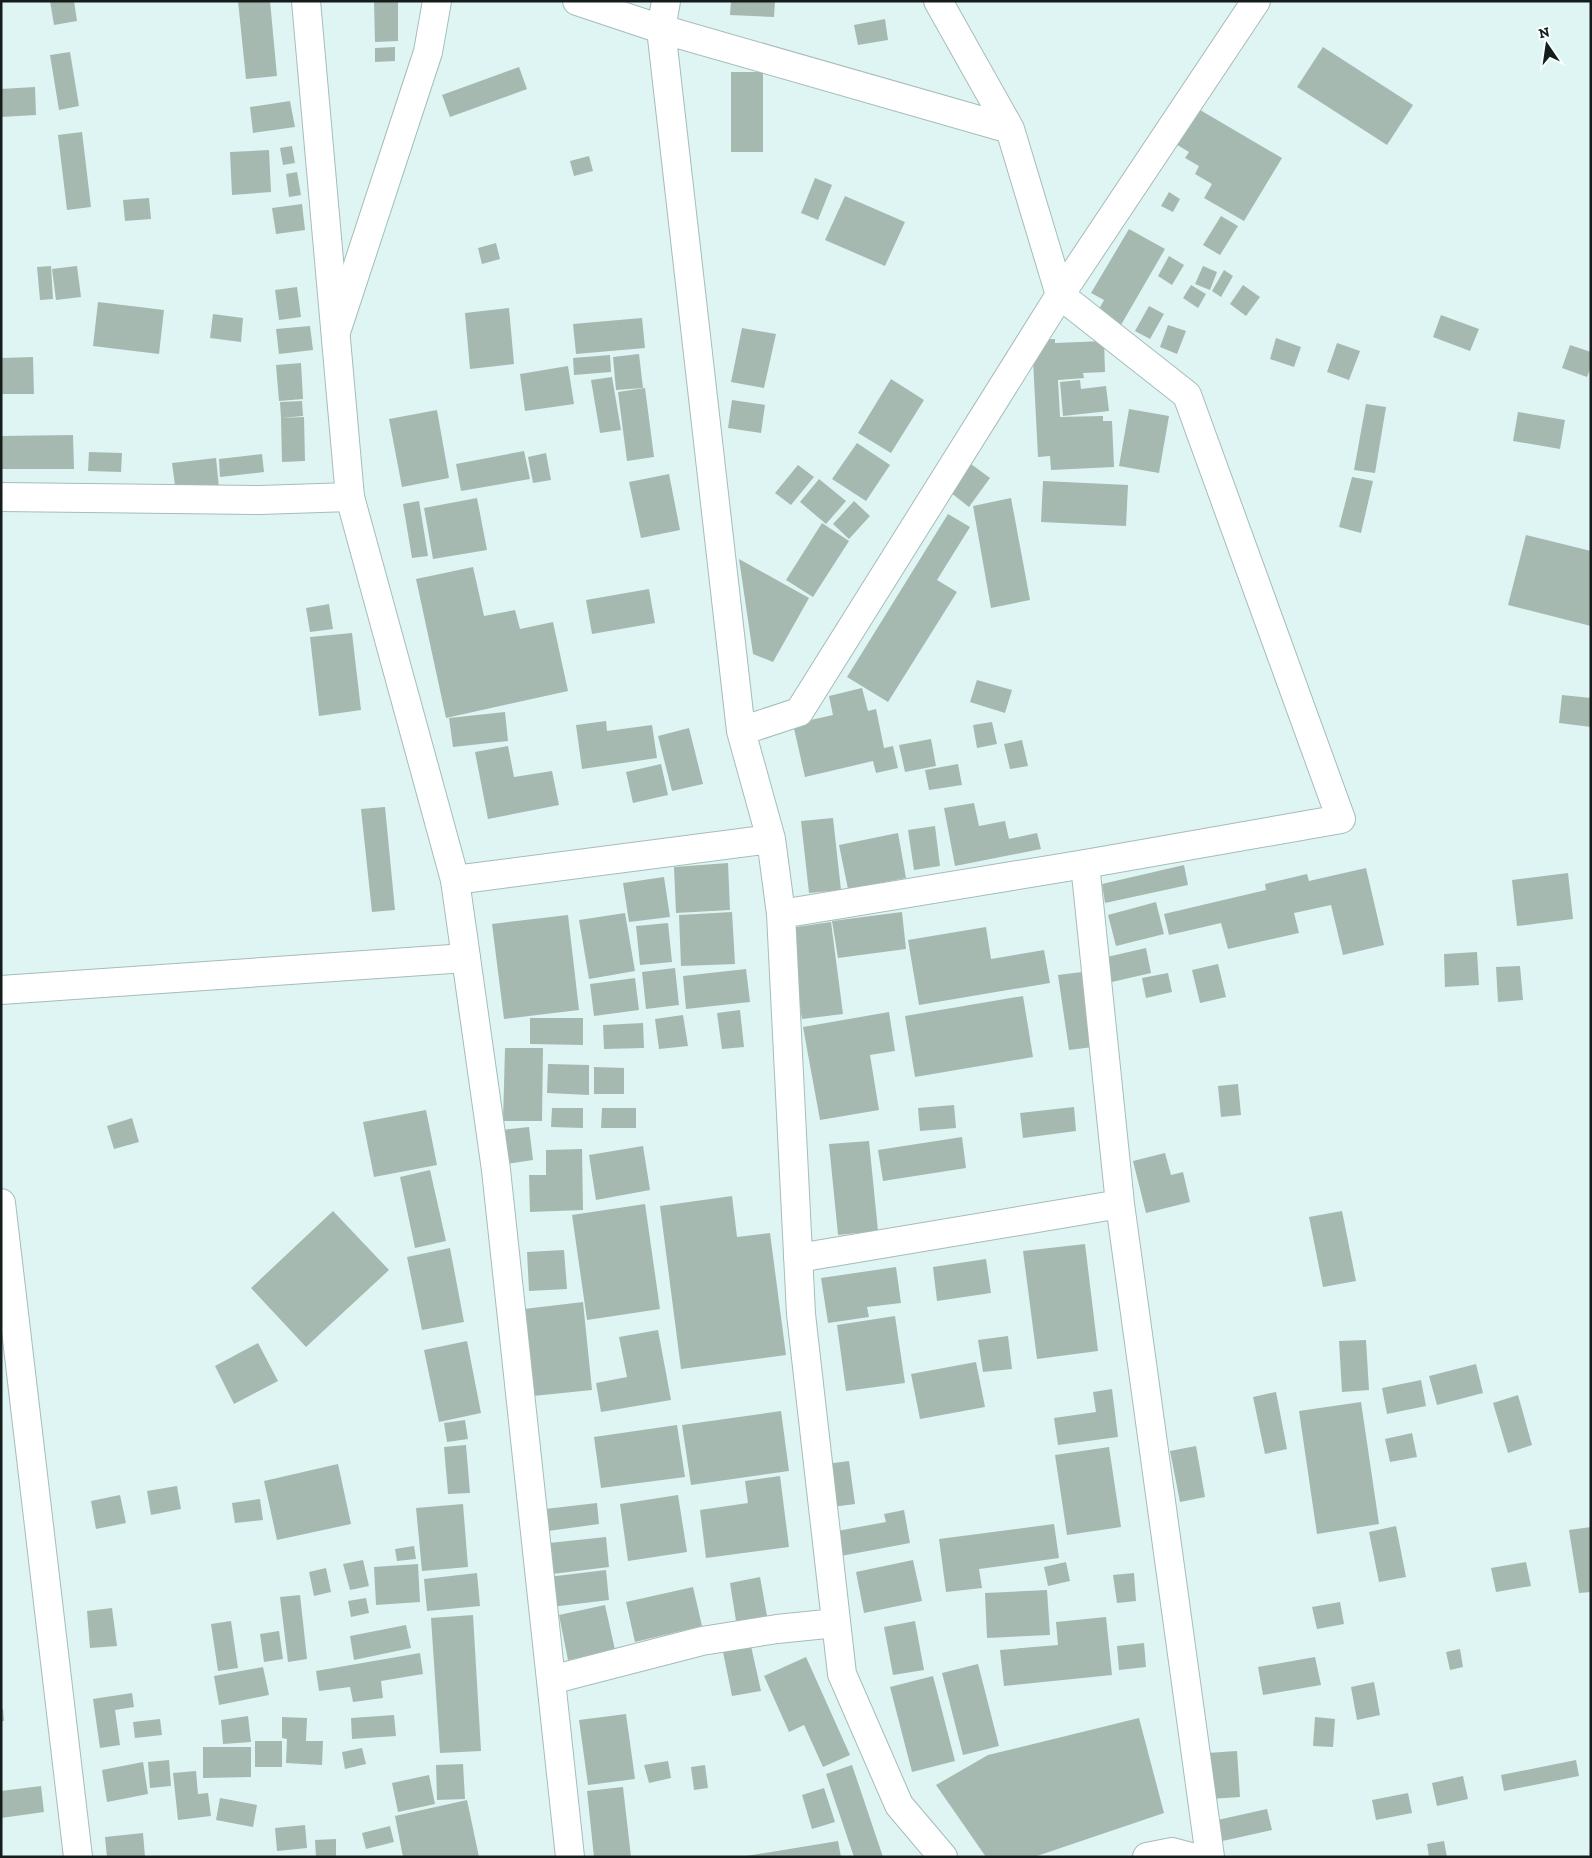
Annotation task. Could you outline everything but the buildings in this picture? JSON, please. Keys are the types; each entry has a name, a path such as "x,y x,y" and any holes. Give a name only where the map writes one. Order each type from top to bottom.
{"street":[{"path":"306,1 350,497 455,880 496,1170 570,1857"},
{"path":"336,332 428,52 436,1"},
{"path":"577,1 661,29 1010,129"},
{"path":"666,1 661,29 741,731 771,839 781,914 801,1314 842,1674 899,1805 943,1857"},
{"path":"781,914 1085,864 1341,819 1187,395 1060,295 1010,129 938,1"},
{"path":"741,731 799,712 1060,295 1256,1"},
{"path":"1,497 260,500 350,497"},
{"path":"455,880 771,839"},
{"path":"1085,864 1120,1204 1210,1857"},
{"path":"1,990 466,958"},
{"path":"1,1203 78,1857"},
{"path":"798,1258 1120,1204"},
{"path":"550,1680 702,1642 777,1629 836,1623"},
{"path":"1148,1857 1172,1852 1191,1857"}]}
